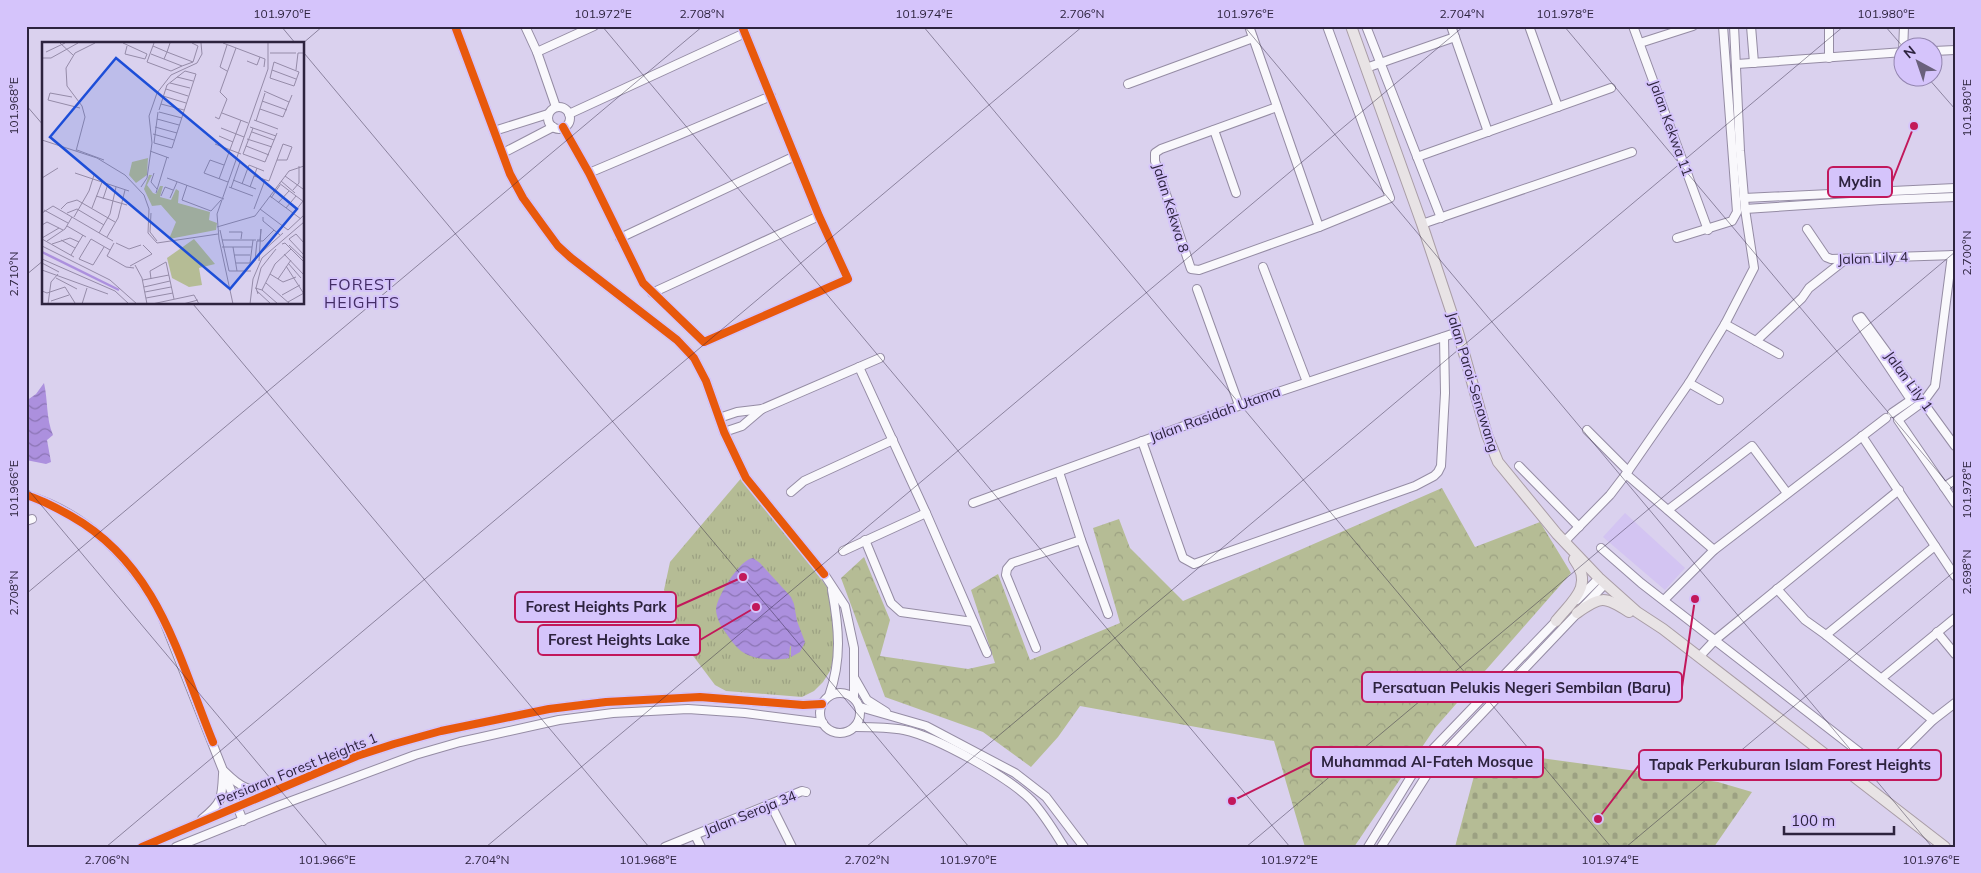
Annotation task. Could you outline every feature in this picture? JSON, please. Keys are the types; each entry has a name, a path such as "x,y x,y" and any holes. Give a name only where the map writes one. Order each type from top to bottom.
{"main road":[{"name":"Jalan Paroi-Senawang","path":"1351,26 1422,224 1458,332 1487,435 1498,462 1560,538 1602,581 1637,612 1663,629 1945,847"},
{"path":"1556,621 1581,590 1583,583 1583,574 1578,563 1560,538"},
{"path":"1577,613 1597,600 1611,600 1645,623 1663,629"}],"street":[{"path":"455,26 510,174 523,198 558,246 677,340 694,358 706,381 724,432 746,478 824,574 845,606 854,648 854,698"},
{"path":"525,26 537,52 556,107"},
{"path":"537,52 594,26"},
{"path":"1249,26 1319,227"},
{"name":"Jalan Kekwa 8","path":"1277,107 1161,149 1155,153 1155,160 1191,269 1199,270 1319,227 1390,198 1327,26"},
{"path":"1366,26 1441,218"},
{"path":"1451,26 1488,132"},
{"path":"1529,26 1558,107"},
{"name":"Jalan Kekwa 11","path":"1634,26 1708,230"},
{"path":"1640,43 1693,26"},
{"path":"1677,238 1708,230 1732,221 1737,212 1723,26"},
{"path":"1560,538 1579,527 1610,496 1627,473 1689,383 1725,324 1754,268 1745,209 1740,151 1734,26"},
{"path":"1752,26 1754,63"},
{"path":"1829,26 1829,58"},
{"path":"563,127 589,173 643,283 704,342 848,280 819,216 743,30 569,114"},
{"path":"1366,68 1455,37"},
{"path":"1128,84 1253,38"},
{"path":"1737,64 1894,53"},
{"path":"1417,157 1611,88"},
{"path":"589,173 771,96"},
{"path":"494,131 548,114 556,107"},
{"path":"503,153 553,127 563,127 569,120 569,114 565,109 556,107"},
{"path":"548,114 548,121 553,127"},
{"path":"1214,130 1236,193"},
{"path":"1422,224 1632,152"},
{"path":"620,238 795,156"},
{"path":"1744,198 1955,188"},
{"path":"1745,209 1955,197"},
{"path":"652,293 819,216"},
{"name":"Jalan Lily 4","path":"1807,229 1826,257 1831,259 1953,255"},
{"path":"1953,255 1935,386 1924,402 1900,418 1898,422 1955,503"},
{"path":"1756,341 1802,298 1809,288 1846,259"},
{"path":"1263,267 1307,382"},
{"path":"1197,289 1239,405"},
{"name":"Jalan Lily 1","path":"1862,436 1911,400 1857,319 1861,318 1955,446"},
{"path":"1725,324 1779,354"},
{"name":"Jalan Rasidah Utama","path":"973,502 1239,405 1458,332"},
{"path":"1142,441 1183,558 1194,564 1415,486 1438,472 1441,466 1445,393 1444,337"},
{"path":"719,418 737,412 762,409 880,358"},
{"path":"859,367 894,440 987,653"},
{"path":"1689,383 1719,400"},
{"path":"724,432 742,426 762,409"},
{"path":"1587,430 1627,473 1714,550"},
{"path":"1664,600 1714,550 1862,436 1955,576"},
{"path":"791,492 804,481 894,440"},
{"path":"1668,510 1752,446 1787,493"},
{"path":"1519,466 1579,527"},
{"path":"1059,472 1108,614"},
{"path":"1944,487 1955,480"},
{"path":"1699,657 1716,640 1777,589 1899,490"},
{"path":"26,496 56,508 80,521 116,550 135,571 151,594 162,616 243,821"},
{"path":"844,551 926,513"},
{"path":"865,540 891,603 895,608 901,612 973,622"},
{"path":"1036,648 1006,576 1007,569 1012,564 1081,540"},
{"path":"1826,634 1935,546"},
{"path":"1601,548 1640,582 1872,762 1880,766 1890,763 1933,720 1955,703"},
{"path":"1381,847 1433,765 1577,613 1602,581"},
{"path":"1368,847 1415,770 1430,752 1556,621 1602,581"},
{"path":"829,696 845,693 854,698 860,707 860,717 855,727 851,730 841,733 830,730 823,723 820,714 822,704 829,696 836,677 839,650 838,626 832,586"},
{"path":"1777,589 1805,620 1826,634 1933,720"},
{"path":"1882,678 1955,618"},
{"path":"1937,632 1955,654"},
{"path":"855,678 867,700 896,718"},
{"name":"Persiaran Forest Heights 1","path":"142,847 194,824 238,808 357,756 441,731 569,705 606,702 700,697 803,705 822,704"},
{"path":"860,707 926,726 1015,773 1046,797 1084,847"},
{"name":"Persiaran Forest Heights 1","path":"176,847 332,785 415,755 460,742 578,717 639,711 688,709 823,723"},
{"path":"855,727 886,727 923,736 997,775 1019,789 1031,801 1044,816 1064,847"},
{"path":"223,771 238,785 249,789 263,790 283,787"},
{"path":"194,824 215,808 222,795 223,771"},
{"name":"Jalan Seroja 34","path":"666,847 802,791 806,792"},
{"path":"771,805 792,847"},
{"path":"695,835 701,847"}],"shaded area":[{"path":"1625,513 1685,568 1665,590 1603,537"}],"green space":[{"path":"743,476 827,587 834,626 833,661 830,671 823,682 814,691 802,697 726,691 715,685 682,641 664,590 670,562"},
{"path":"1442,488 1475,547 1540,522 1571,573 1435,728 1354,847 1305,847 1274,741 1080,706 1058,737 1031,767 983,732 885,697 841,578 864,557 890,620 880,656 968,669 995,663 971,590 998,574 1030,660 1120,623 1093,528 1119,519 1130,548 1183,601"},
{"path":"1481,750 1718,782 1752,792 1714,847 1455,847"}],"water":[{"path":"44,383 49,423 53,435 47,440 51,462 46,464 26,460 26,401 36,394"},
{"path":"753,558 760,563 791,597 794,604 797,621 805,642 800,652 791,657 790,646 789,658 764,659 746,654 733,642 722,628 718,619 717,603 725,587 736,571"}],"cycle path":[{"path":"455,26 510,174 523,198 558,246 677,340 694,358 706,381 724,432 746,478 824,574"},
{"path":"563,127 589,173 643,283 704,342 848,279 819,216 742,26"},
{"path":"26,495 49,504 71,516 101,536 125,560 145,586 162,615 176,646 213,742"},
{"path":"142,847 357,756 441,731 549,709 606,702 700,697 803,705 822,704"}],"place":[{"name":"Mydin","path":"1914,126"},
{"name":"Forest Heights Park","path":"743,577"},
{"name":"Persatuan Pelukis Negeri Sembilan (Baru)","path":"1695,599"},
{"name":"Forest Heights Lake","path":"756,607"},
{"name":"Muhammad Al-Fateh Mosque","path":"1232,801"},
{"name":"Tapak Perkuburan Islam Forest Heights","path":"1598,819"}],"district":[{"name":"FOREST HEIGHTS","path":"362,293"}]}
